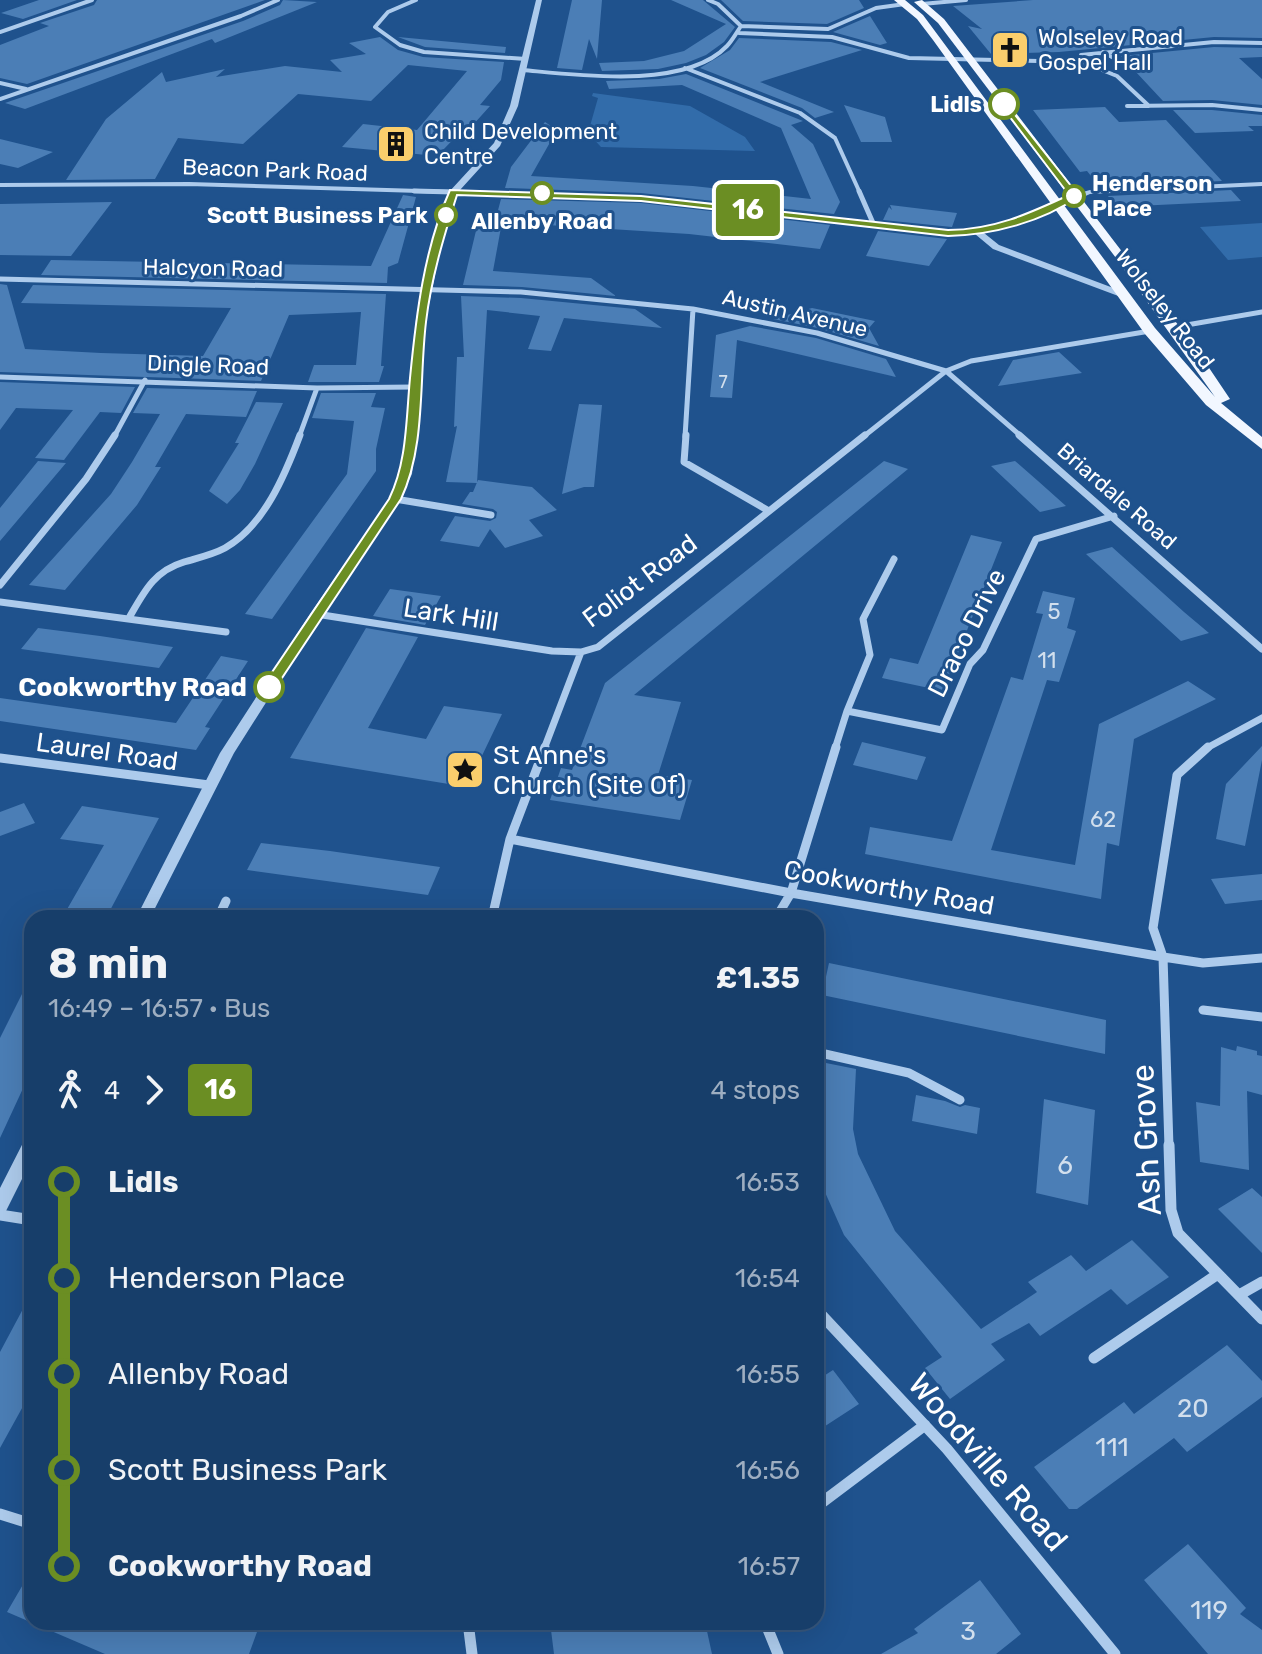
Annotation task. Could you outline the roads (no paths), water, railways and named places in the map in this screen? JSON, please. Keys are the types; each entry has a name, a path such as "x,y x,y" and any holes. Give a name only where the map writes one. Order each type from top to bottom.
{"main road":[{"name":"Wolseley Road","path":"902,2 920,17 1150,331 1211,402 1262,445"},
{"name":"Wolseley Road","path":"919,2 941,21 972,61 1175,327 1223,400 1262,434"}],"street":[{"path":"0,32 92,0"},
{"path":"0,99 241,16 278,0"},
{"path":"416,0 388,12 375,27 400,45 424,52 526,59"},
{"path":"147,910 209,785 316,614 395,499 407,474 413,387 426,289 453,192 497,144 514,106 539,0"},
{"path":"708,0 718,4 741,26 828,29 876,8 902,2"},
{"path":"919,2 966,0"},
{"path":"523,70 606,75 685,68 725,52 741,26"},
{"path":"828,29 832,37"},
{"path":"739,33 832,37 909,58 1082,62 1117,76 1149,106"},
{"path":"1081,55 1214,42 1262,43"},
{"path":"1103,52 1121,62"},
{"path":"685,68 800,113 835,138 873,223"},
{"path":"0,83 27,90"},
{"path":"1207,98 1212,105"},
{"path":"1127,106 1212,105 1262,110"},
{"name":"Beacon Park Road","path":"0,185 189,184 641,198 948,233 978,233 1019,222 1058,203"},
{"path":"1058,203 1090,192 1262,184"},
{"name":"Beacon Park Road","path":"978,233 996,247 1121,294"},
{"name":"Halcyon Road","path":"0,279 426,289"},
{"name":"Austin Avenue","path":"426,289 529,292 693,309 817,333 946,371"},
{"path":"693,309 684,462 769,511"},
{"path":"1175,327 1262,312"},
{"path":"946,371 971,361 1150,331"},
{"name":"Foliot Road","path":"494,910 510,839 581,652 598,647 946,371"},
{"name":"Briardale Road","path":"946,371 1262,649"},
{"name":"Dingle Road","path":"0,377 317,388 413,387"},
{"path":"0,585 108,448 145,380"},
{"path":"129,618 154,577 167,569 221,550 234,542 258,514 283,480 317,388"},
{"path":"395,499 491,515"},
{"name":"Draco Drive","path":"847,711 942,730 970,664 983,650 1036,539 1114,516"},
{"path":"781,910 791,893 847,711 870,655 863,619 894,559"},
{"path":"0,602 226,632"},
{"name":"Lark Hill","path":"316,614 552,651 581,652"},
{"path":"1163,957 1153,928 1177,775 1188,762 1210,746 1262,718"},
{"name":"Laurel Road","path":"0,758 209,785"},
{"name":"Cookworthy Road","path":"510,839 791,893 1163,957 1203,963 1262,958"},
{"path":"222,910 226,901"},
{"name":"Ash Grove","path":"1163,957 1171,1210 1178,1233 1262,1319"},
{"path":"1203,1010 1262,1017"},
{"path":"824,1054 907,1071 942,1086 960,1100"},
{"path":"0,1206 24,1158"},
{"path":"0,1215 24,1219"},
{"path":"1094,1358 1218,1274"},
{"path":"1239,1295 1262,1282"},
{"name":"Woodville Road","path":"824,1318 925,1425 1115,1654"},
{"path":"824,1501 925,1425"},
{"path":"0,1514 24,1522"},
{"path":"469,1630 472,1654"},
{"path":"768,1630 778,1654"}],"place":[{"name":"Wolseley Road Gospel Hall","path":"1010,50"},
{"name":"Lidls","path":"1004,104"},
{"name":"Child Development Centre","path":"396,144"},
{"name":"Allenby Road","path":"542,193"},
{"name":"Henderson Place","path":"1074,196"},
{"name":"Scott Business Park","path":"446,215"},
{"name":"Cookworthy Road","path":"269,687"},
{"name":"St Anne's Church (Site Of)","path":"465,770"}]}
